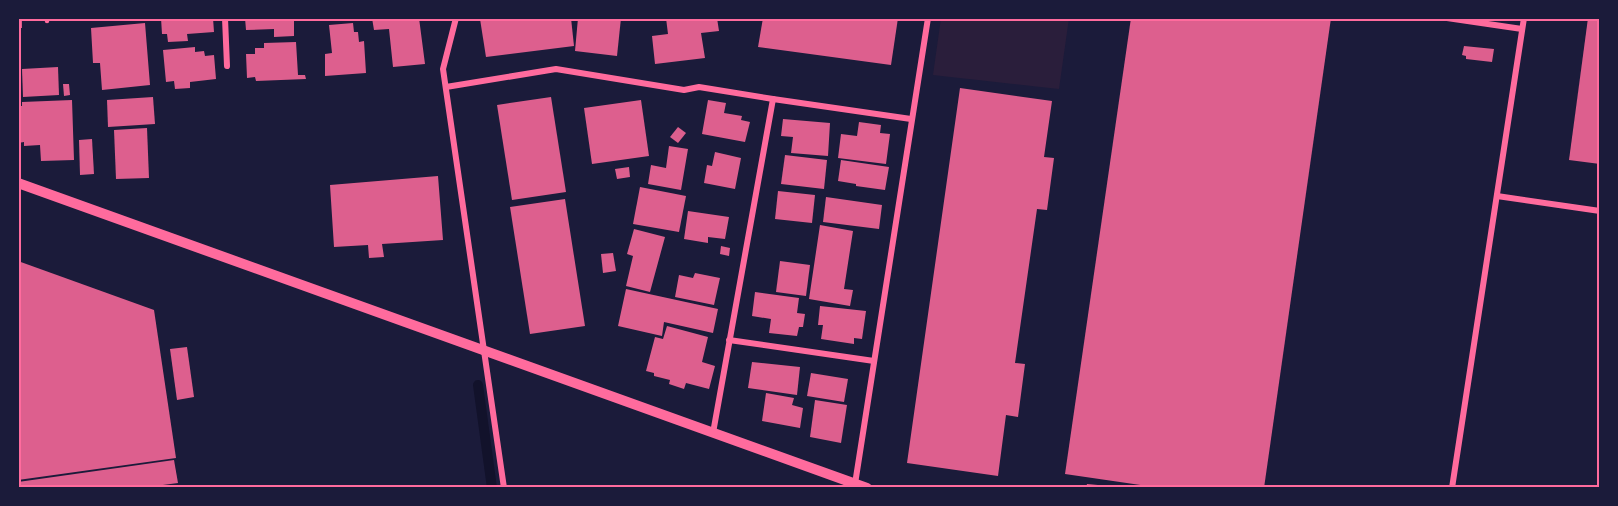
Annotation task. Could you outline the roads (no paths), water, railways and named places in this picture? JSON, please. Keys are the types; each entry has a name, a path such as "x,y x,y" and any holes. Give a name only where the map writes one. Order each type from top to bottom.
{"street":[{"path":"225,18 226,66"},
{"path":"456,18 443,69 504,488"},
{"path":"855,484 928,18"},
{"path":"1447,18 1522,29"},
{"path":"1452,488 1524,18"},
{"path":"446,87 556,69 684,90 699,87 911,119"},
{"path":"713,433 773,99"},
{"path":"18,183 867,488"},
{"path":"1497,196 1600,211"},
{"path":"729,340 874,361"}],"waterway":[{"path":"478,385 492,488"}]}
